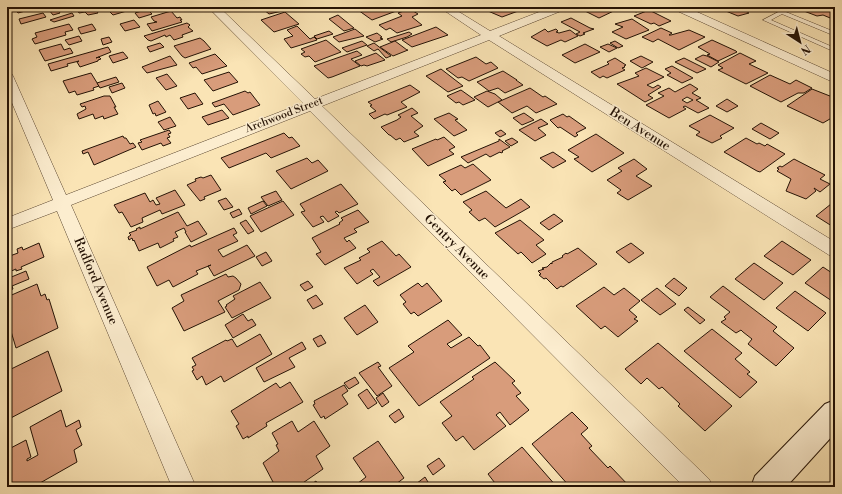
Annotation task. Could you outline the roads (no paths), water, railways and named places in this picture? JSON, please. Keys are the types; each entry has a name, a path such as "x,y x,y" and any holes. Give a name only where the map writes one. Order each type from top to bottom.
{"main road":[{"path":"766,487 835,413"}],"street":[{"name":"Gentry Avenue","path":"213,7 701,487"},
{"name":"Ben Avenue","path":"444,7 835,250"},
{"name":"Archwood Street","path":"7,224 562,7"},
{"path":"677,7 835,79"},
{"name":"Radford Avenue","path":"7,76 184,487"}],"lane":[{"path":"792,7 766,20 835,50"},
{"path":"781,12 835,34"}]}
